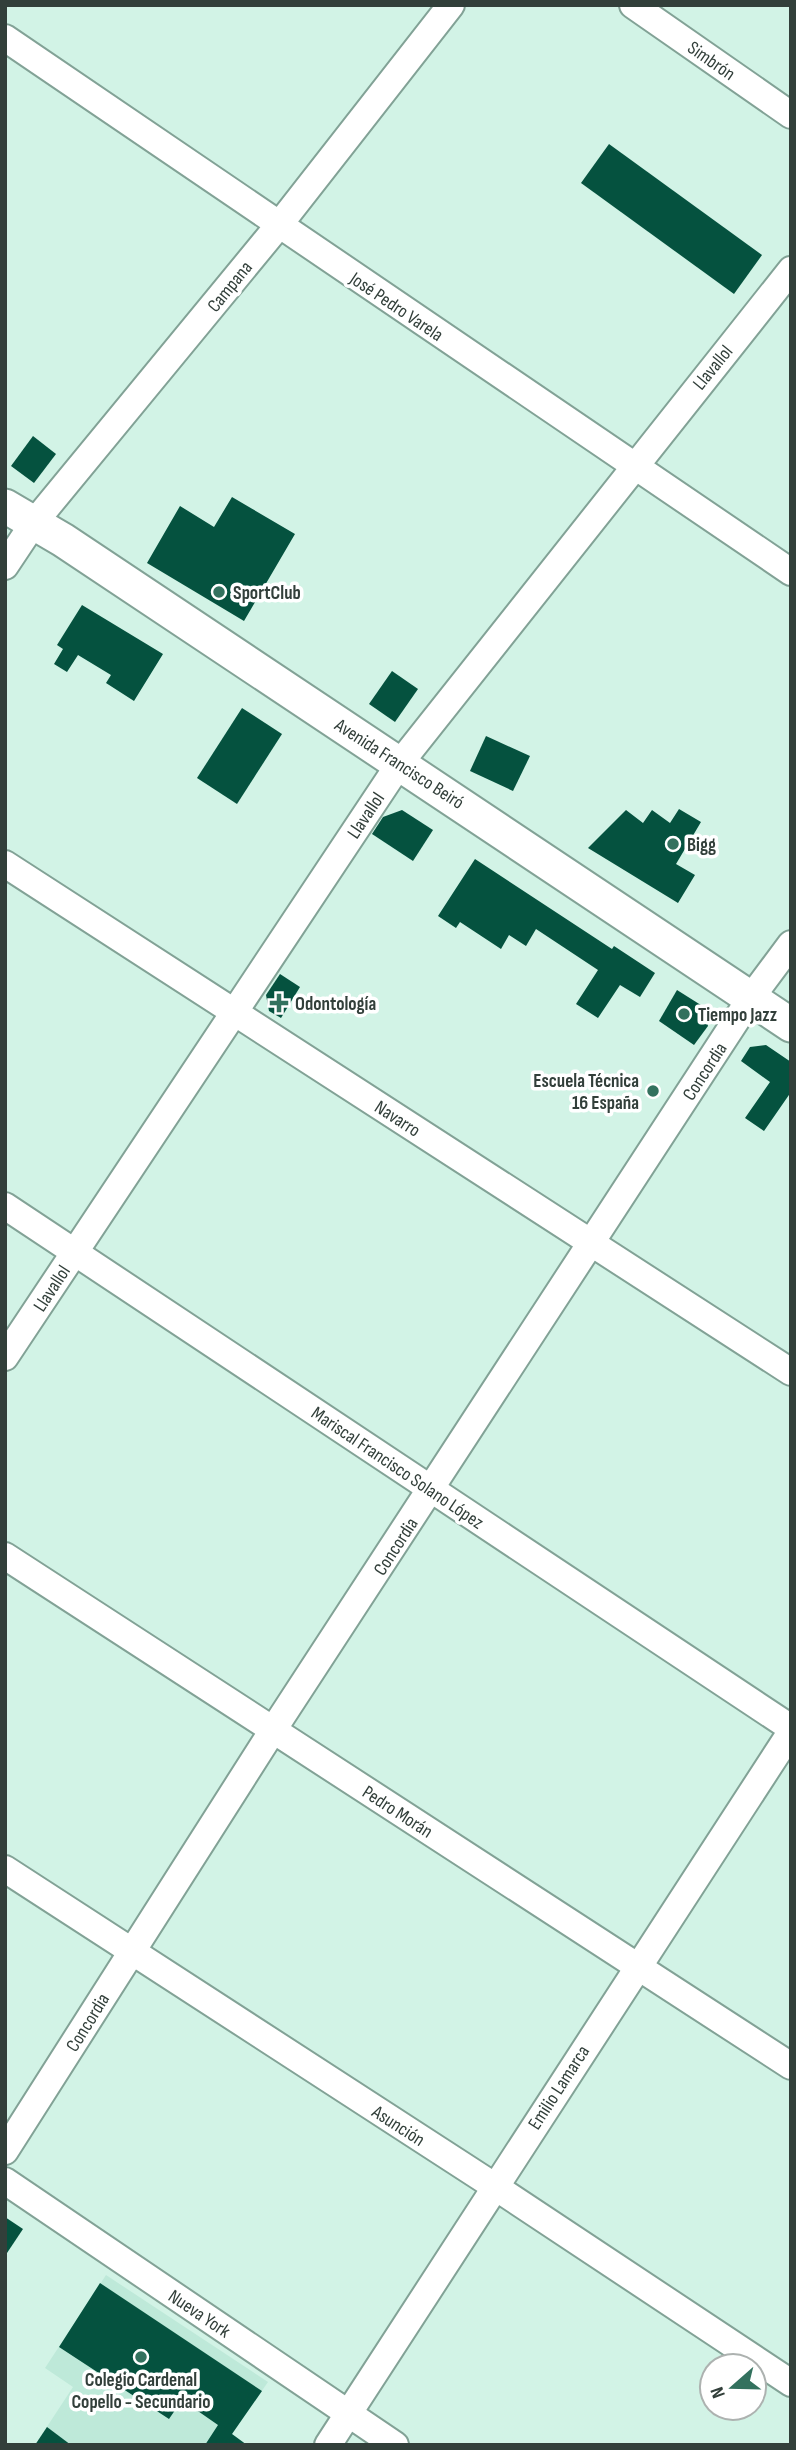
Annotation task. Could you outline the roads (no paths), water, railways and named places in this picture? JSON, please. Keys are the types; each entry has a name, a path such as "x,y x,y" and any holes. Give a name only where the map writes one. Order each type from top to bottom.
{"main road":[{"name":"Avenida Francisco Beiró","path":"5,506 63,540 791,1025"}],"street":[{"name":"Campana","path":"5,566 33,524 279,225 451,5"},
{"name":"Simbrón","path":"633,5 791,115"},
{"name":"José Pedro Varela","path":"5,38 791,572"},
{"name":"Llavallol","path":"5,1357 400,763 791,270"},
{"name":"Navarro","path":"5,864 791,1372"},
{"name":"Concordia","path":"5,2151 273,1730 750,999 791,944"},
{"name":"Mariscal Francisco Solano López","path":"5,1206 791,1730"},
{"name":"Pedro Morán","path":"5,1556 791,2066"},
{"name":"Emilio Lamarca","path":"328,2445 791,1730"},
{"name":"Asunción","path":"5,1869 494,2186 791,2383"},
{"name":"Nueva York","path":"5,2181 395,2445"}],"place":[{"name":"SportClub","path":"219,592"},
{"name":"Bigg","path":"673,844"},
{"name":"Odontología","path":"279,1003"},
{"name":"Tiempo Jazz","path":"684,1014"},
{"name":"Escuela Técnica 16 España","path":"653,1091"},
{"name":"Colegio Cardenal Copello - Secundario","path":"141,2357"}]}
